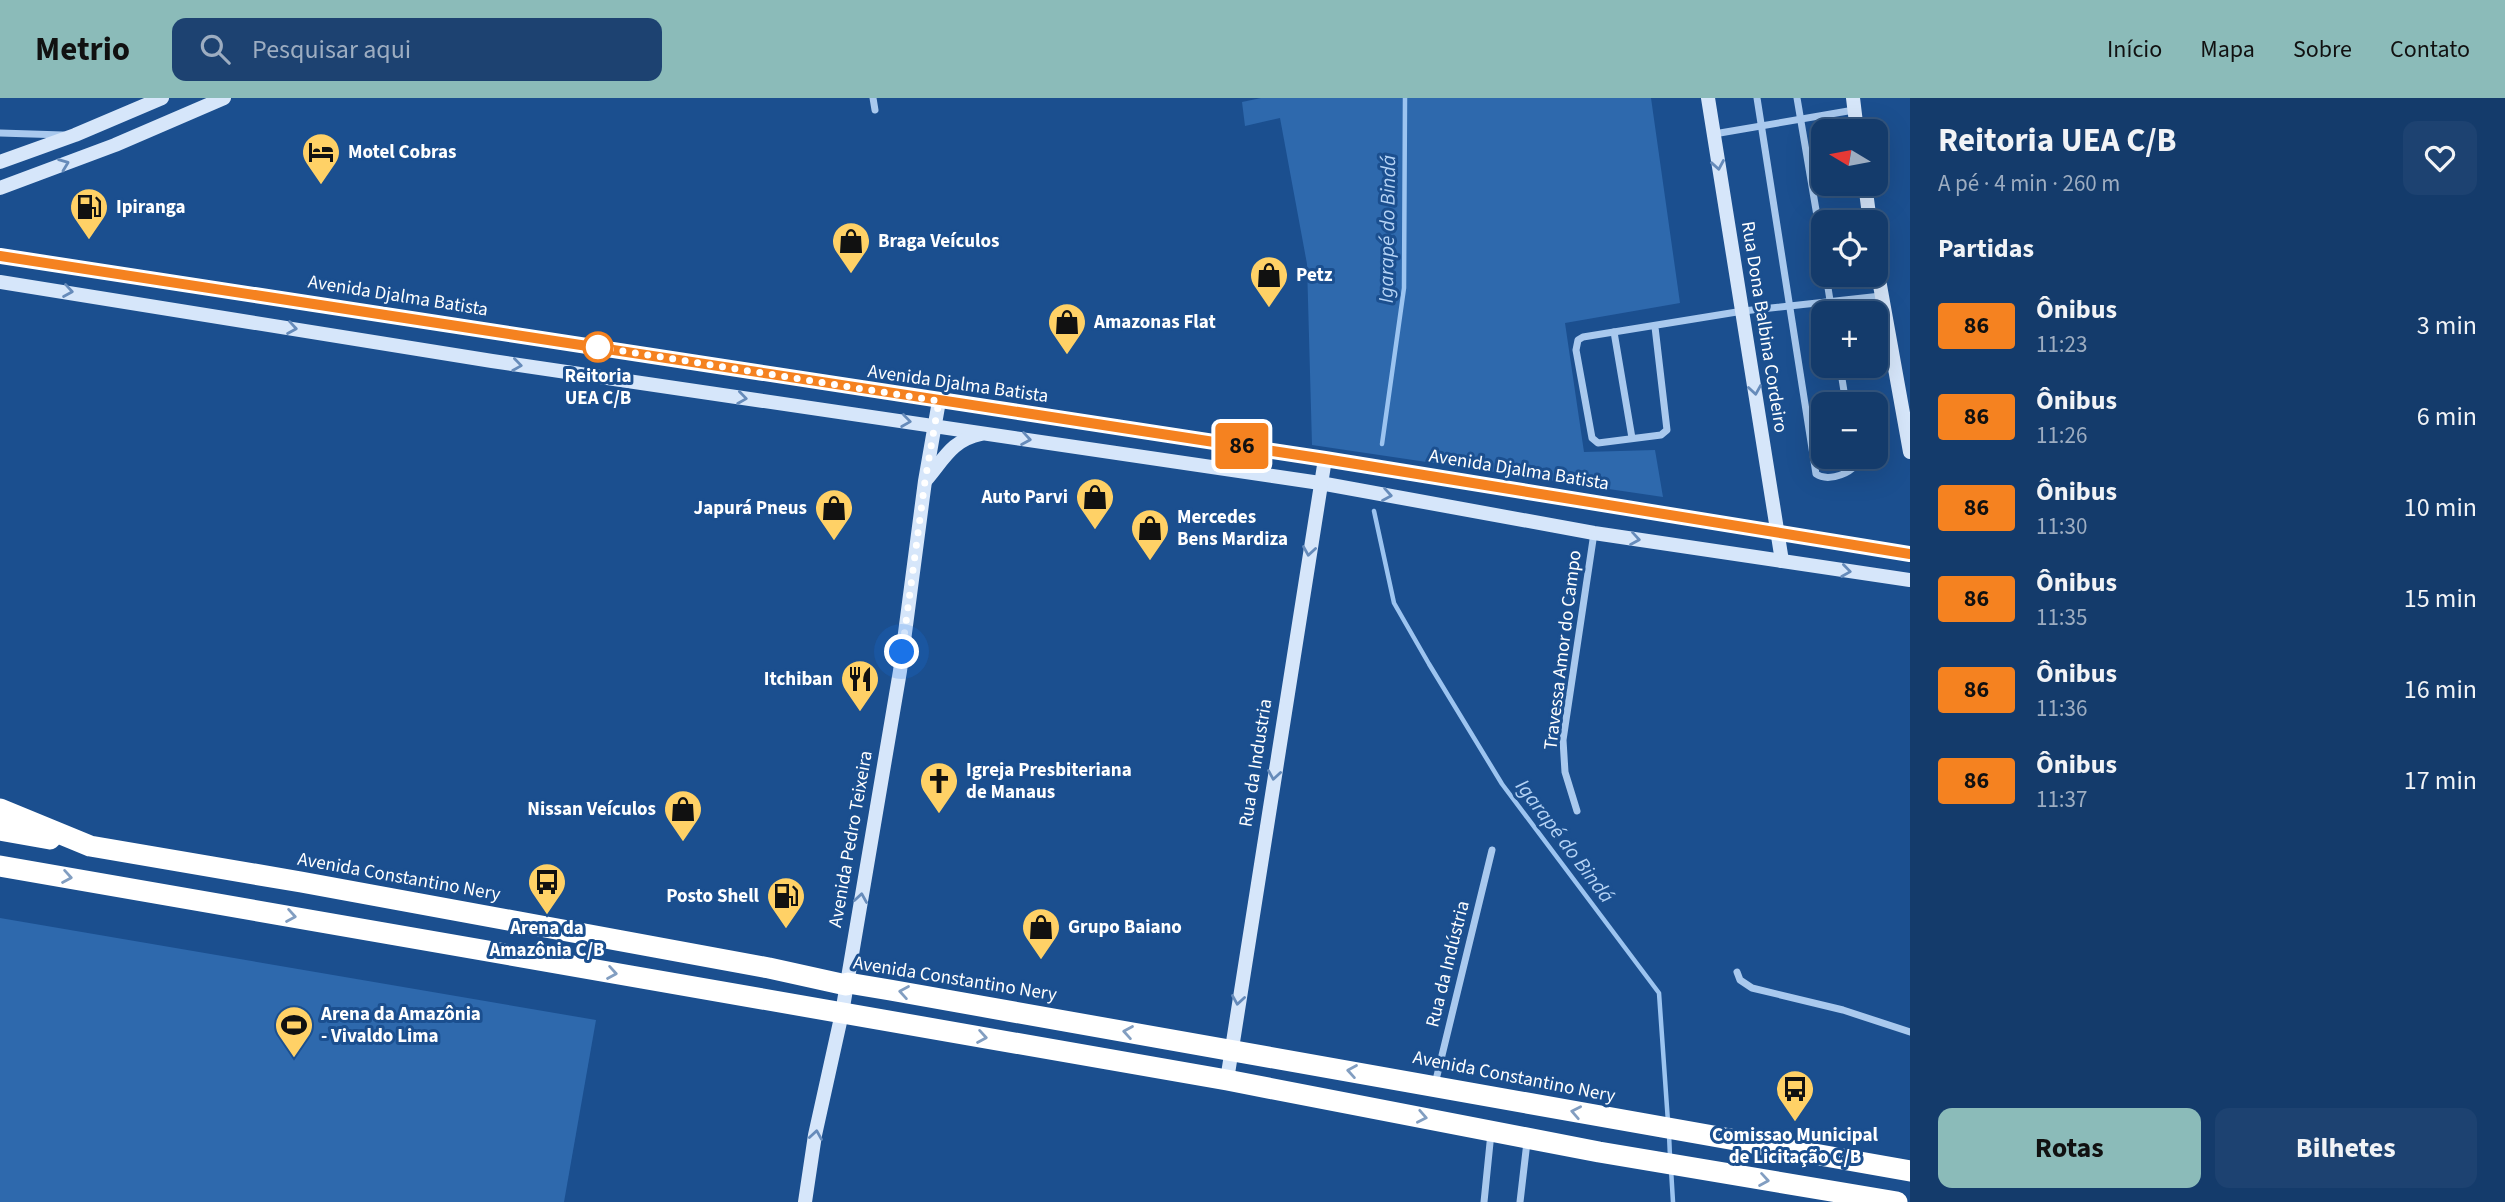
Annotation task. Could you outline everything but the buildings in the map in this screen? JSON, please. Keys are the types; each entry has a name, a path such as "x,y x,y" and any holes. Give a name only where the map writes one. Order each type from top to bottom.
{"highway":[{"name":"Avenida Constantino Nery","path":"0,809 90,846 315,884 805,975 846,985 848,983 879,988 1231,1049 1910,1171"},
{"path":"0,830 90,846"},
{"path":"0,866 1227,1080 1653,1161 1897,1202"}],"main road":[{"path":"0,162 75,135 162,98"},
{"path":"0,188 115,145 224,98"},
{"name":"Rua Dona Balbina Cordeiro","path":"1707,98 1782,561"},
{"name":"Avenida Djalma Batista","path":"0,256 1325,459 1910,554"},
{"path":"0,282 492,361 1320,483 1594,533 1910,580"},
{"path":"1880,287 1910,452"},
{"name":"Avenida Pedro Teixeira","path":"805,1202 815,1135 842,1013 900,671 925,481 939,401"},
{"path":"925,481 954,445 966,437 987,433"},
{"name":"Rua da Industria","path":"1227,1080 1325,459"}],"street":[{"path":"873,98 875,110"},
{"path":"1757,98 1811,442"},
{"path":"1797,98 1816,210"},
{"path":"1713,134 1801,119 1854,104"},
{"path":"0,133 75,135"},
{"path":"1828,287 1830,300"},
{"path":"1655,327 1668,425 1665,433 1598,443 1592,438 1576,350 1578,340 1583,337 1743,311 1881,296"},
{"path":"1614,332 1632,438"},
{"path":"1815,469 1816,474 1826,478 1847,473 1852,469"},
{"name":"Travessa Amor do Campo","path":"1577,811 1565,772 1563,740 1594,533"},
{"name":"Rua da Indústria","path":"1435,1086 1492,850"},
{"path":"1737,972 1740,981 1752,988 1843,1010 1910,1031"},
{"path":"1484,1202 1491,1130"},
{"path":"1520,1202 1528,1137"}],"shaded area":[{"path":"1261,98 1651,98 1680,303 1565,323 1584,452 1655,450 1663,497 1312,445 1307,264 1280,118 1245,126 1242,102"},
{"name":"Arena da Amazônia - Vivaldo Lima","path":"0,918 596,1020 564,1202 0,1202"}],"waterway":[{"name":"Igarapé do Bindá","path":"1382,444 1404,288 1405,98"},
{"name":"Igarapé do Bindá","path":"1374,511 1394,603 1429,664 1502,784 1659,993 1668,1122"},
{"name":"Igarapé do Bindá","path":"1669,1134 1670,1157"},
{"name":"Igarapé do Bindá","path":"1671,1169 1673,1202"}],"bus line":[{"name":"86","path":"0,256 1325,459 1910,554"}],"place":[{"name":"Motel Cobras","path":"321,186"},
{"name":"Ipiranga","path":"89,241"},
{"name":"Braga Veículos","path":"851,275"},
{"name":"Petz","path":"1269,309"},
{"name":"Reitoria UEA C/B","path":"598,347"},
{"name":"Amazonas Flat","path":"1067,356"},
{"name":"Auto Parvi","path":"1095,531"},
{"name":"Japurá Pneus","path":"834,542"},
{"name":"Mercedes Bens Mardiza","path":"1150,562"},
{"name":"Itchiban","path":"860,713"},
{"name":"Igreja Presbiteriana de Manaus","path":"939,815"},
{"name":"Nissan Veículos","path":"683,843"},
{"name":"Arena da Amazônia C/B","path":"547,916"},
{"name":"Posto Shell","path":"786,930"},
{"name":"Grupo Baiano","path":"1041,961"},
{"name":"Arena da Amazônia - Vivaldo Lima","path":"294,1059"},
{"name":"Comissao Municipal de Licitação C/B","path":"1795,1123"}],"route":[{"path":"598,347 939,401 925,481 902,652"}]}
